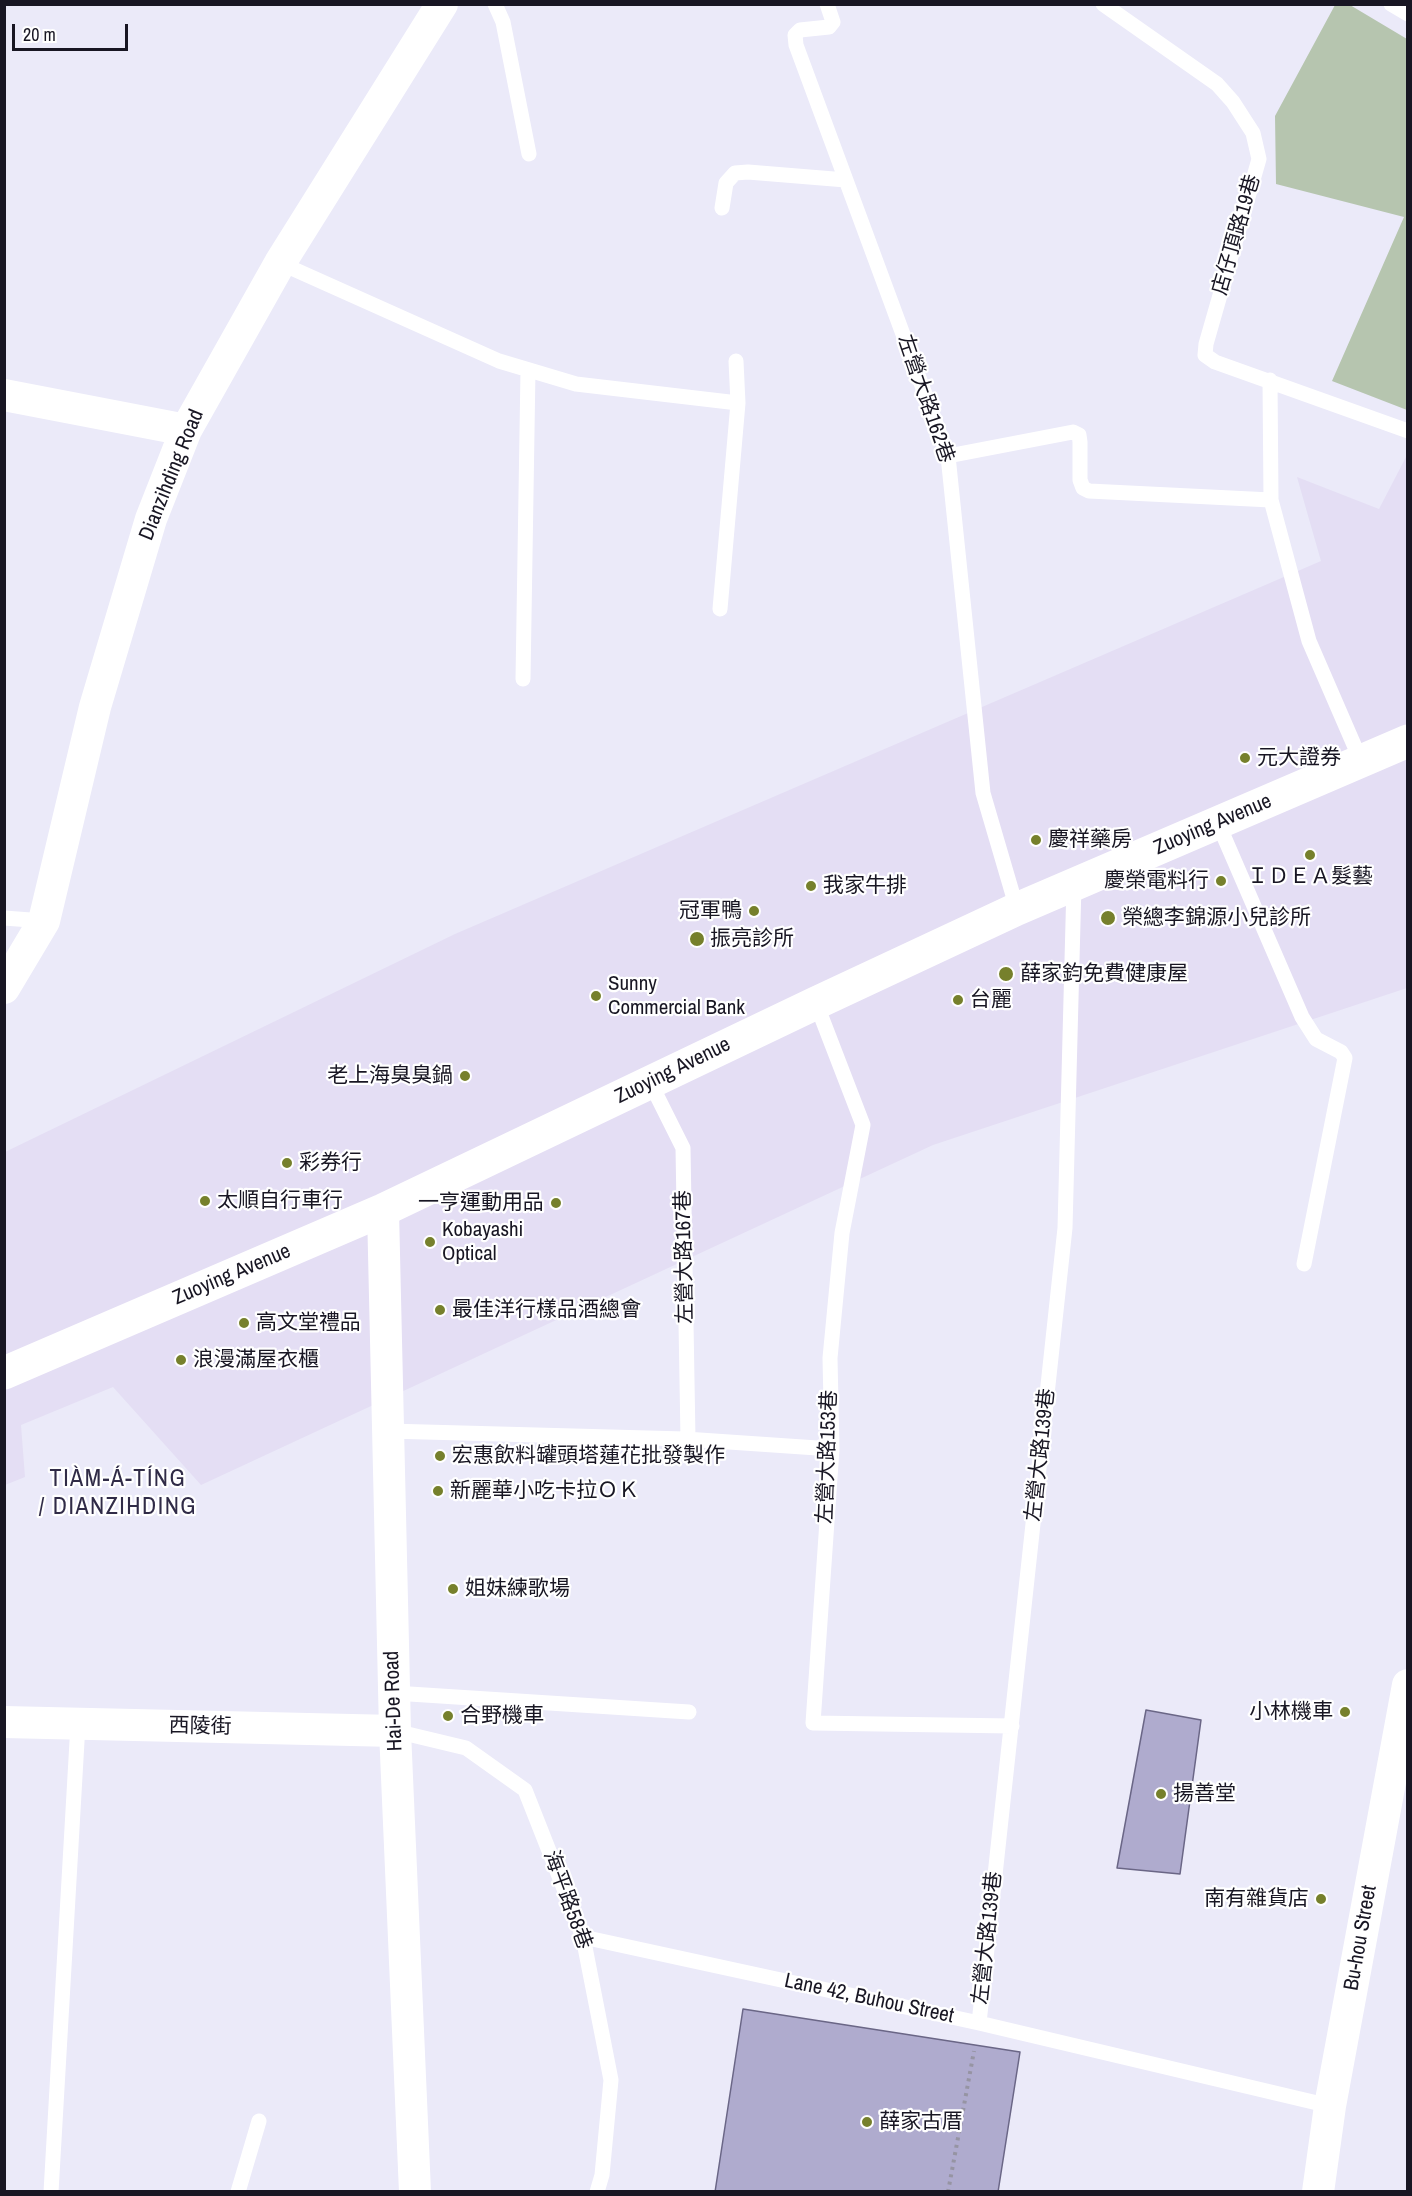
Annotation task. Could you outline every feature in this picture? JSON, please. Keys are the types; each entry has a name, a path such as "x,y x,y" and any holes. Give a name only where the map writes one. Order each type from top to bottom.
{"street":[{"name":"Dianzihding Road","path":"4,987 44,921 95,707 151,519 186,430 280,263 442,4"},
{"path":"4,395 186,430"},
{"name":"Zuoying Avenue","path":"4,1373 383,1210 1017,909 1407,741"},
{"name":"Hai-De Road","path":"383,1210 394,1731 416,2192"},
{"name":"Bu-hou Street","path":"1318,2192 1330,2106 1407,1685"},
{"name":"西陵街","path":"4,1722 394,1731"}],"lane":[{"path":"495,4 503,22 529,154"},
{"name":"左營大路162巷","path":"827,4 833,22 829,27 800,30 795,35 796,45 948,456 983,793 1017,909"},
{"name":"店仔頂路19巷","path":"1103,4 1217,84 1233,102 1253,133 1258,159 1206,344 1205,355 1215,362 1270,380"},
{"path":"1391,4 1407,14"},
{"path":"722,208 726,183 735,173 748,172 846,180"},
{"path":"280,263 499,362 576,384 738,403"},
{"path":"720,609 738,403 736,361"},
{"path":"523,679 528,370"},
{"path":"1361,761 1309,641 1271,500 1270,380 1407,431"},
{"path":"948,456 1073,432 1079,435 1080,480 1083,488 1271,500"},
{"path":"1218,823 1302,1017 1316,1039 1341,1052 1345,1058 1304,1264"},
{"name":"左營大路139巷","path":"979,2023 1065,1228 1074,884"},
{"path":"4,918 44,921"},
{"name":"左營大路153巷","path":"816,1003 864,1125 842,1233 830,1358 832,1449 813,1723 1012,1726"},
{"name":"左營大路167巷","path":"650,1082 683,1148 688,1439"},
{"path":"388,1431 688,1439 832,1449"},
{"path":"394,1693 689,1712"},
{"path":"51,2192 78,1724"},
{"name":"海平路58巷","path":"394,1731 466,1748 525,1790 584,1937 611,2080 602,2175 597,2192"},
{"name":"Lane 42, Buhou Street","path":"584,1937 979,2023 1330,2106"},
{"path":"238,2192 259,2121"}],"path":[{"path":"948,2192 979,2023"}],"shaded area":[{"path":"1407,455 1407,988 933,1145 201,1485 113,1387 21,1425 25,1477 5,1485 5,1152 455,934 1321,561 1297,477 1379,509"}],"green space":[{"path":"1335,5 1350,5 1407,39 1407,410 1332,381 1404,217 1276,184 1275,116"}],"building":[{"name":"揚善堂","path":"1146,1710 1201,1720 1180,1874 1117,1868"},
{"name":"薛家古厝","path":"743,2009 1020,2052 998,2192 715,2192"}],"place":[{"name":"元大證券","path":"1245,758"},
{"name":"慶祥藥房","path":"1036,840"},
{"name":"ＩＤＥＡ髮藝","path":"1310,855"},
{"name":"慶榮電料行","path":"1221,881"},
{"name":"我家牛排","path":"811,886"},
{"name":"冠軍鴨","path":"754,911"},
{"name":"榮總李錦源小兒診所","path":"1108,918"},
{"name":"振亮診所","path":"697,939"},
{"name":"薛家鈞免費健康屋","path":"1006,974"},
{"name":"Sunny Commercial Bank","path":"596,996"},
{"name":"台麗","path":"958,1000"},
{"name":"老上海臭臭鍋","path":"465,1076"},
{"name":"彩券行","path":"287,1163"},
{"name":"太順自行車行","path":"205,1201"},
{"name":"一亨運動用品","path":"556,1203"},
{"name":"Kobayashi Optical","path":"430,1242"},
{"name":"最佳洋行樣品酒總會","path":"440,1310"},
{"name":"高文堂禮品","path":"244,1323"},
{"name":"浪漫滿屋衣櫃","path":"181,1360"},
{"name":"宏惠飲料罐頭塔蓮花批發製作","path":"440,1456"},
{"name":"新麗華小吃卡拉ＯＫ","path":"438,1491"},
{"name":"姐妹練歌場","path":"453,1589"},
{"name":"小林機車","path":"1345,1712"},
{"name":"合野機車","path":"448,1716"},
{"name":"揚善堂","path":"1161,1794"},
{"name":"南有雜貨店","path":"1321,1899"},
{"name":"薛家古厝","path":"867,2122"}],"district":[{"name":"TIÀM-Á-TÍNG / DIANZIHDING","path":"118,1494"}]}
